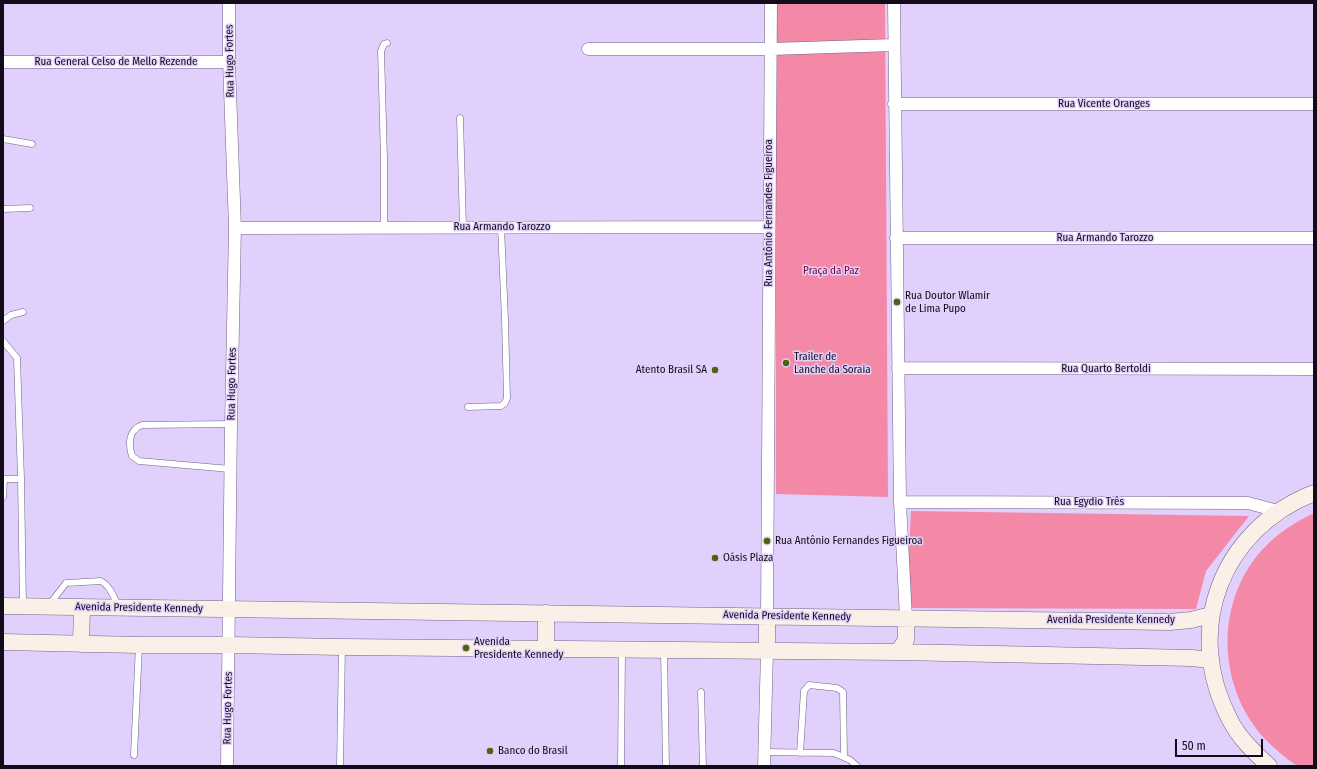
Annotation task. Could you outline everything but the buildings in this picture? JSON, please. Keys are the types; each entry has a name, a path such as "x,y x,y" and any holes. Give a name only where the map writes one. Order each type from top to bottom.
{"main road":[{"path":"1269,766 1249,748 1230,722 1217,692 1210,660 1209,638 1211,615 1220,585 1234,556 1254,532 1278,511 1314,493"},
{"name":"Avenida Presidente Kennedy","path":"3,606 1170,622 1191,620 1211,615"},
{"path":"81,644 82,607"},
{"path":"546,613 546,649"},
{"path":"767,616 767,651"},
{"path":"898,652 906,640 906,618"},
{"path":"3,642 139,645 898,652 1192,658 1210,660"}],"street":[{"name":"Rua Hugo Fortes","path":"227,766 230,468 235,228 229,62 229,3"},
{"name":"Rua Antônio Fernandes Figueiroa","path":"767,616 771,3"},
{"path":"894,3 894,104 900,502 906,618"},
{"path":"588,49 771,49 894,45"},
{"name":"Rua General Celso de Mello Rezende","path":"3,62 229,62"},
{"name":"Rua Vicente Oranges","path":"894,104 1314,104"},
{"name":"Rua Armando Tarozzo","path":"235,228 769,227"},
{"name":"Rua Armando Tarozzo","path":"896,238 1314,238"},
{"name":"Rua Quarto Bertoldi","path":"898,368 1314,369"},
{"name":"Rua Egydio Três","path":"900,502 1248,503 1278,511"},
{"path":"764,766 767,651"}],"lane":[{"path":"384,227 381,51 384,44 387,43"},
{"path":"460,118 463,227"},
{"path":"3,139 32,144"},
{"path":"3,209 30,208"},
{"path":"468,407 501,406 505,403 507,398 501,227"},
{"path":"3,321 11,315 23,312"},
{"path":"3,341 17,358 23,606"},
{"path":"230,468 139,461 132,456 130,450 131,436 135,428 142,425 231,424"},
{"path":"3,497 3,479 21,479"},
{"path":"48,606 66,583 101,581 109,588 119,608"},
{"path":"134,755 139,645"},
{"path":"340,766 342,647"},
{"path":"621,766 622,650"},
{"path":"664,650 666,766"},
{"path":"800,753 804,691 810,685 837,688 843,692 844,757"},
{"path":"701,692 703,766"},
{"path":"764,752 834,753 850,760 856,766"}],"green space":[{"name":"Praça da Paz","path":"776,3 885,3 888,497 776,494"},
{"path":"911,511 1249,516 1206,571 1196,609 906,608"},
{"path":"1314,513 1314,766 1299,766 1291,762 1266,740 1249,718 1237,693 1230,667 1228,639 1231,612 1239,586 1252,562 1276,537 1302,519"}],"place":[{"name":"Rua Doutor Wlamir de Lima Pupo","path":"897,302"},
{"name":"Trailer de Lanche da Soraia","path":"786,363"},
{"name":"Atento Brasil SA","path":"715,370"},
{"name":"Rua Antônio Fernandes Figueiroa","path":"767,541"},
{"name":"Oásis Plaza","path":"715,558"},
{"name":"Avenida Presidente Kennedy","path":"466,648"},
{"name":"Banco do Brasil","path":"490,751"}]}
